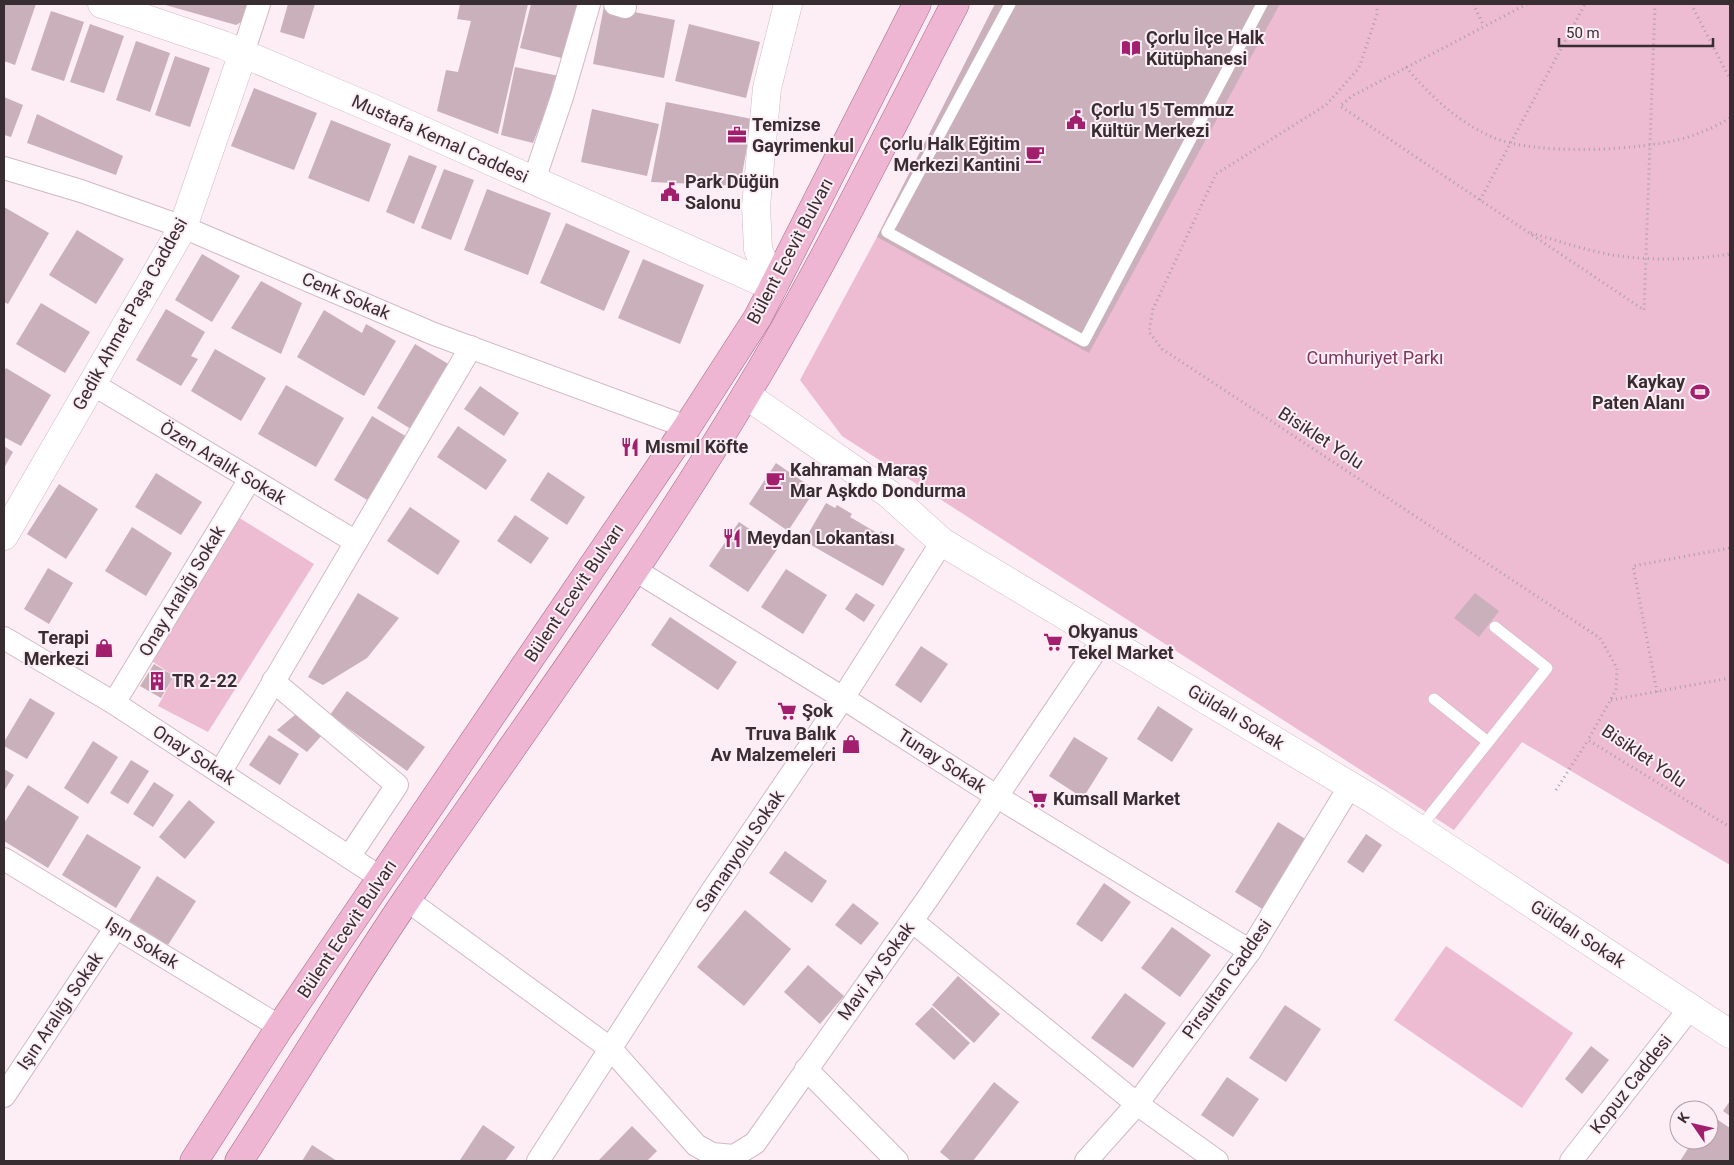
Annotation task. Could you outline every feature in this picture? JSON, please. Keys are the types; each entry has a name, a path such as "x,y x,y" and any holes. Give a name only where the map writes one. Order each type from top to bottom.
{"main road":[{"name":"Bülent Ecevit Bulvarı","path":"194,1161 280,1027 687,427 758,317 917,4"},
{"name":"Bülent Ecevit Bulvarı","path":"239,1161 407,900 635,570 746,395 799,300 955,4"},
{"path":"773,287 799,300"},
{"path":"687,427 746,395 758,317"},
{"path":"687,427 716,442"}],"street":[{"name":"Mustafa Kemal Caddesi","path":"102,4 243,53 374,109 773,287"},
{"path":"243,53 259,4"},
{"path":"534,180 562,97 588,4"},
{"path":"773,287 758,249 756,206 767,88 788,4"},
{"name":"Gedik Ahmet Paşa Caddesi","path":"4,536 183,226 243,53"},
{"name":"Cenk Sokak","path":"4,168 81,191 183,226 434,334 687,427"},
{"path":"221,772 471,348"},
{"name":"Özen Aralık Sokak","path":"91,383 356,542"},
{"name":"Güldalı Sokak","path":"746,395 889,494 942,542 1419,829 1730,1034"},
{"name":"Onay Aralığı Sokak","path":"114,703 250,479"},
{"name":"Samanyolu Sokak","path":"538,1161 710,894 843,698 942,542"},
{"name":"Tunay Sokak","path":"635,570 843,698 996,796 1250,951"},
{"name":"Onay Sokak","path":"4,638 114,703 381,878"},
{"name":"Mavi Ay Sokak","path":"407,900 610,1049 696,1145 712,1154 734,1156 755,1144 912,921 1104,638"},
{"path":"273,681 397,785 349,857"},
{"name":"Pirsultan Caddesi","path":"1086,1161 1136,1104 1250,951 1350,786"},
{"name":"Işın Sokak","path":"4,858 280,1027"},
{"path":"912,921 1136,1104 1217,1161"},
{"name":"Işın Aralığı Sokak","path":"4,1096 116,927"},
{"name":"Kopuz Caddesi","path":"1571,1161 1690,1008"},
{"path":"806,1069 897,1161"}],"lane":[{"path":"1010,4 887,232 1084,341 1262,4"},
{"path":"1419,829 1547,668 1494,626"},
{"path":"1434,699 1488,742"}],"path":[{"name":"Bisiklet Yolu","path":"1377,4 1377,14 1359,68 1326,105 1216,174 1153,310 1149,332 1162,349 1600,638 1617,668 1616,690 1588,740 1730,827"},
{"path":"1473,4 1484,26"},
{"path":"1527,4 1352,96 1340,106 1644,310 1655,4"},
{"path":"1480,200 1585,4"},
{"path":"1691,4 1730,79"},
{"path":"1724,67 1730,64"},
{"path":"1406,67 1424,89 1448,110 1493,137 1510,143 1546,148 1575,149 1650,144 1687,137 1715,127 1730,118"},
{"path":"1528,232 1612,255 1698,259 1730,254"},
{"path":"1657,692 1633,566 1730,548"},
{"path":"1610,700 1730,678"},
{"path":"1556,790 1588,740"}],"green space":[{"name":"Cumhuriyet Parkı","path":"995,4 1730,4 1730,865 1522,742 1454,830 842,436 800,380 877,237"},
{"path":"233,514 314,564 208,732 158,706 174,676 146,657"},
{"path":"1446,946 1573,1033 1522,1108 1394,1020"}],"building":[{"path":"4,4 36,4 15,65 4,61"},
{"path":"162,4 249,4 243,21 236,25"},
{"path":"288,4 315,4 304,39 280,32"},
{"path":"460,4 528,4 498,134 437,111 446,70 458,72 471,21 457,19"},
{"path":"531,4 584,4 570,60 520,48"},
{"name":"Çorlu 15 Temmuz Kültür Merkezi","path":"995,4 1280,4 1089,353 877,237"},
{"path":"604,6 675,20 664,78 593,64"},
{"path":"51,11 84,22 64,81 31,70"},
{"path":"90,24 124,36 104,93 70,82"},
{"path":"689,24 760,42 746,98 675,81"},
{"path":"136,41 170,53 150,112 116,100"},
{"path":"175,56 210,68 190,127 155,115"},
{"path":"515,67 559,76 533,143 501,135"},
{"path":"254,88 317,113 294,170 231,146"},
{"path":"4,97 23,105 11,137 4,135"},
{"path":"666,102 752,119 740,186 651,182"},
{"path":"592,109 659,124 647,176 581,162"},
{"path":"37,114 123,156 116,175 27,143"},
{"path":"331,120 391,144 369,202 308,178"},
{"path":"409,155 437,166 414,224 386,212"},
{"path":"444,169 474,180 451,240 421,228"},
{"path":"487,189 551,213 528,275 464,250"},
{"path":"4,207 49,233 8,304 4,302"},
{"path":"566,223 630,251 604,311 540,283"},
{"path":"77,230 124,259 96,304 49,275"},
{"path":"202,254 240,276 212,322 175,300"},
{"path":"643,259 704,285 680,344 618,318"},
{"path":"261,281 302,303 281,354 231,328"},
{"path":"41,303 90,332 65,373 16,344"},
{"path":"166,309 205,332 191,356 198,359 181,386 136,360"},
{"path":"324,310 362,333 366,324 396,341 364,396 297,357"},
{"path":"415,344 450,365 411,429 377,408"},
{"path":"215,349 266,378 241,421 191,391"},
{"path":"6,368 51,395 21,446 4,437 4,372"},
{"path":"286,385 344,418 316,467 258,434"},
{"path":"480,386 519,413 504,436 464,409"},
{"path":"372,416 407,437 369,501 334,480"},
{"path":"458,426 507,460 486,490 437,457"},
{"path":"4,446 13,452 4,468"},
{"path":"776,463 815,490 788,531 749,504"},
{"path":"548,472 585,497 567,525 530,500"},
{"path":"156,473 202,502 181,535 135,507"},
{"path":"59,484 98,509 66,559 27,534"},
{"path":"826,503 835,508 837,505 852,514 850,517 879,534 881,531 896,540 894,543 905,549 883,586 804,541"},
{"path":"410,507 460,541 438,575 387,541"},
{"path":"515,515 549,538 531,564 497,541"},
{"path":"739,522 778,548 748,592 709,566"},
{"path":"132,527 172,553 146,596 105,571"},
{"path":"48,568 73,583 49,624 24,609"},
{"path":"786,569 827,595 803,634 761,607"},
{"path":"358,593 399,618 367,658 323,685 308,677"},
{"path":"856,593 875,605 864,622 845,609"},
{"path":"1475,593 1499,611 1479,637 1454,618"},
{"path":"670,617 737,662 718,690 651,645"},
{"path":"921,646 948,664 921,703 895,685"},
{"name":"TR 2-22","path":"154,664 174,676 161,698 140,686"},
{"path":"347,691 425,747 407,771 330,715"},
{"path":"30,698 55,713 27,759 4,746 4,742"},
{"path":"1158,706 1193,729 1172,762 1137,739"},
{"path":"296,714 323,734 307,752 277,730"},
{"path":"269,735 299,754 280,785 249,765"},
{"path":"1074,737 1108,758 1083,798 1049,776"},
{"path":"93,741 118,757 88,804 64,788"},
{"path":"131,760 149,771 128,804 110,793"},
{"path":"4,769 14,775 4,791"},
{"path":"154,782 174,795 153,827 133,814"},
{"path":"28,785 79,817 48,868 4,841 4,823"},
{"path":"189,800 215,822 185,859 159,837"},
{"path":"1278,822 1307,840 1264,910 1235,892"},
{"path":"87,834 141,867 116,908 62,875"},
{"path":"1366,834 1382,845 1363,873 1347,862"},
{"path":"785,851 827,881 812,903 769,873"},
{"path":"157,876 196,901 168,945 129,921"},
{"path":"1104,883 1131,902 1102,942 1076,924"},
{"path":"853,903 879,923 861,945 835,925"},
{"path":"745,910 791,949 744,1006 697,967"},
{"path":"1172,927 1211,955 1180,997 1141,968"},
{"path":"808,965 844,996 820,1024 784,992"},
{"path":"958,976 1000,1014 974,1043 932,1005"},
{"path":"1125,993 1166,1023 1133,1068 1091,1038"},
{"path":"1285,1005 1321,1029 1286,1082 1249,1058"},
{"path":"932,1007 970,1043 954,1060 915,1024"},
{"path":"1591,1046 1609,1060 1582,1094 1565,1079"},
{"path":"1227,1077 1259,1099 1233,1137 1201,1115"},
{"path":"994,1082 1019,1102 973,1161 951,1161 940,1152"},
{"path":"1730,1101 1730,1116 1723,1111"},
{"path":"1719,1121 1730,1128 1730,1161 1680,1161 1687,1150 1719,1150"},
{"path":"483,1125 515,1147 505,1161 460,1160"},
{"path":"632,1126 657,1151 647,1161 598,1161"},
{"path":"312,1145 337,1161 302,1161"}],"place":[{"name":"Çorlu İlçe Halk Kütüphanesi","path":"1131,48"},
{"name":"Çorlu 15 Temmuz Kültür Merkezi","path":"1076,120"},
{"name":"Temizse Gayrimenkul","path":"737,135"},
{"name":"Çorlu Halk Eğitim Merkezi Kantini","path":"1035,154"},
{"name":"Park Düğün Salonu","path":"670,192"},
{"name":"Kaykay Paten Alanı","path":"1700,392"},
{"name":"Mısmıl Köfte","path":"630,447"},
{"name":"Kahraman Maraş Mar Aşkdo Dondurma","path":"775,480"},
{"name":"Meydan Lokantası","path":"732,538"},
{"name":"Okyanus Tekel Market","path":"1053,642"},
{"name":"Terapi Merkezi","path":"104,648"},
{"name":"TR 2-22","path":"157,681"},
{"name":"Şok","path":"787,711"},
{"name":"Truva Balık Av Malzemeleri","path":"851,744"},
{"name":"Kumsall Market","path":"1038,799"}]}
